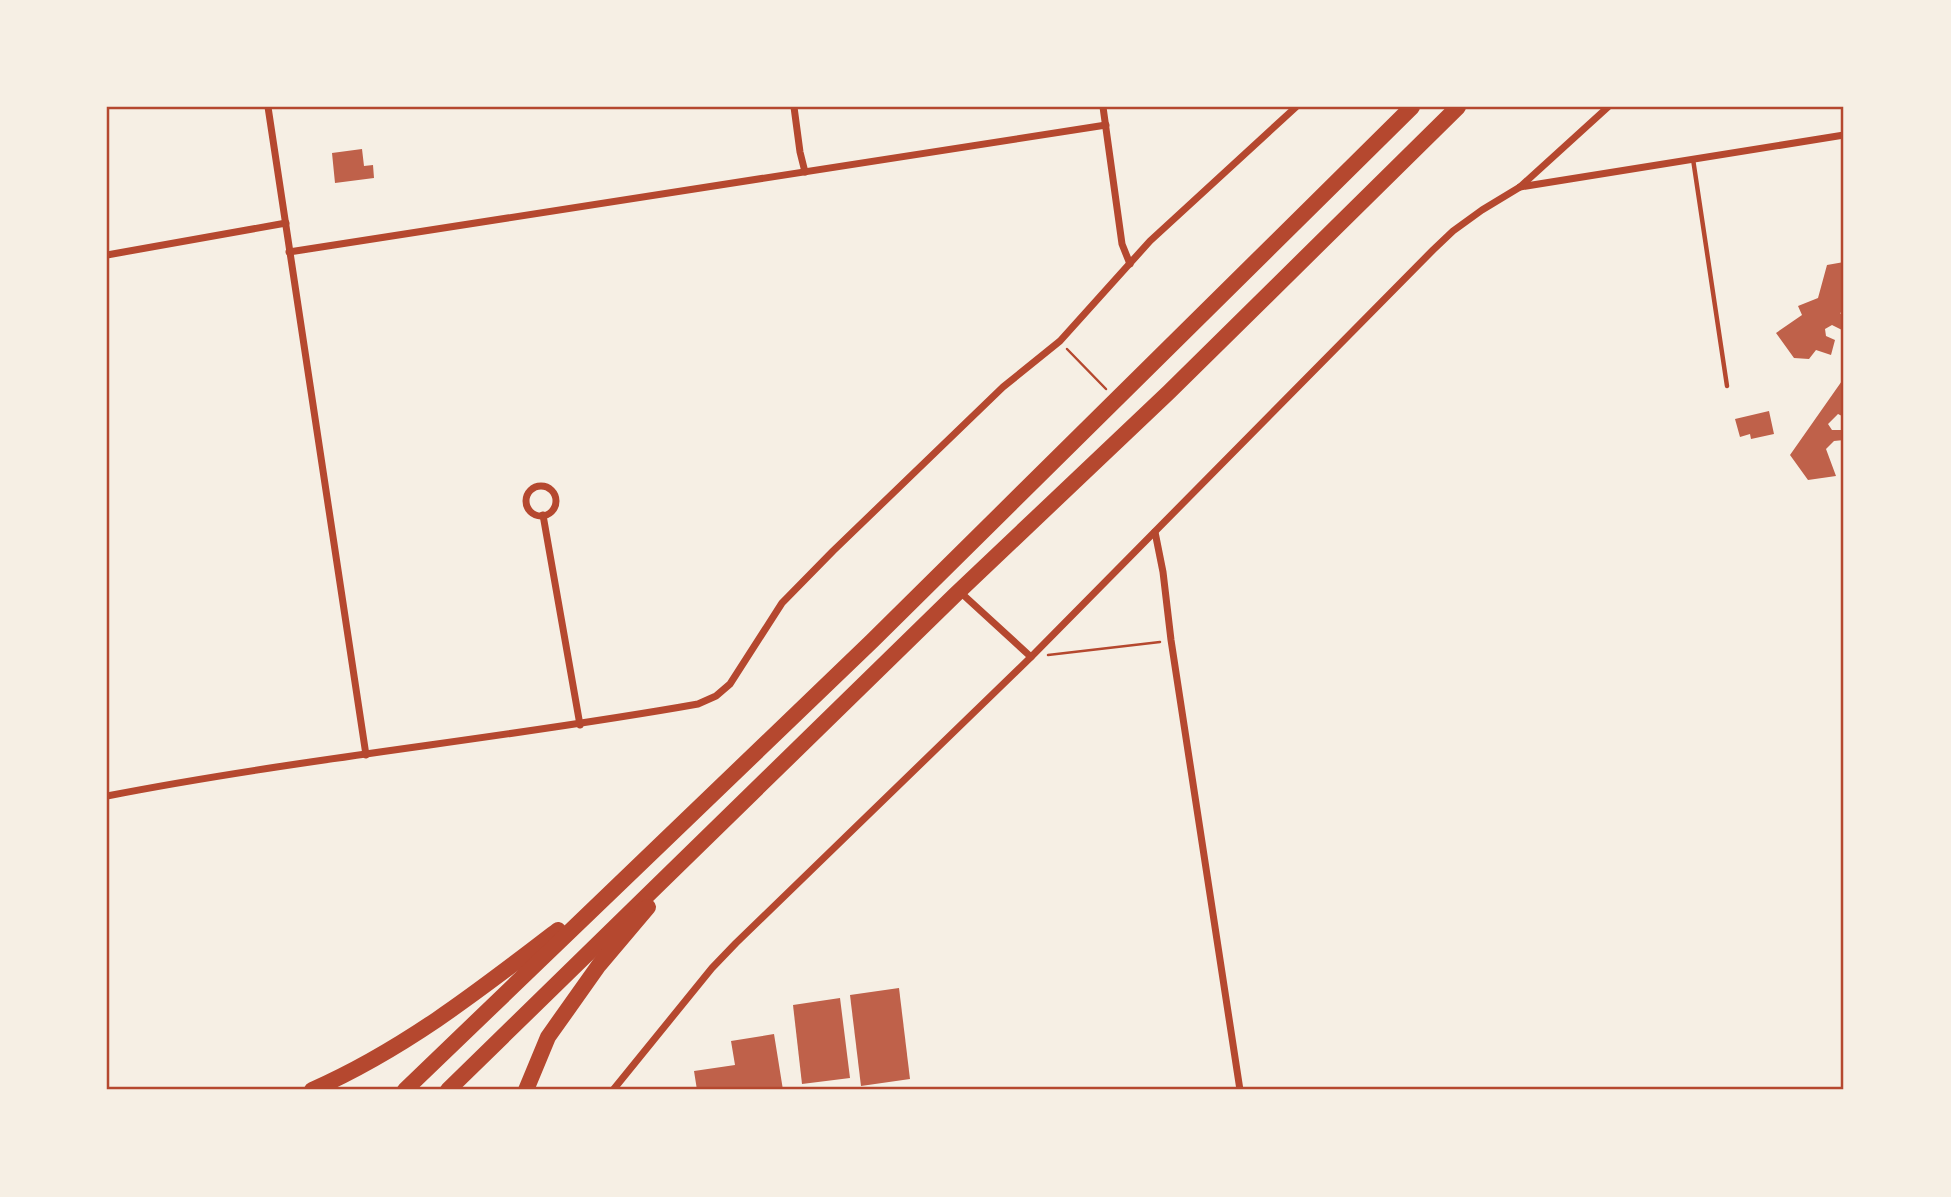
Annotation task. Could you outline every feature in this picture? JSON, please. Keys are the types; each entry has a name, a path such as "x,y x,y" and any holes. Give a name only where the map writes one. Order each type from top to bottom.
{"highway":[{"path":"405,1090 872,641 1412,107"},
{"path":"448,1090 1458,107"},
{"path":"526,1090 548,1037 599,965 629,932 680,864"},
{"path":"312,1090 390,1051 438,1021 621,882"}],"street":[{"path":"268,107 366,755"},
{"path":"794,107 805,172"},
{"path":"1104,107 1122,244 1130,264"},
{"path":"107,796 580,725 698,705 716,696 730,684 782,603 833,551 1003,387 1060,341 1150,241 1296,107"},
{"path":"613,1090 712,968 736,943 1031,657 1433,250 1462,224 1520,187 1608,107"},
{"path":"289,253 1106,125"},
{"path":"1520,187 1844,135"},
{"path":"107,255 286,223"},
{"path":"539,486 549,488 555,496 552,510 543,515 531,511 526,503 530,490 539,486"},
{"path":"543,515 580,725"},
{"path":"1155,532 1240,1090"},
{"path":"959,591 1031,657"}],"lane":[{"path":"1693,159 1727,386"}],"path":[{"path":"1060,341 1115,399"},
{"path":"1031,657 1171,640"}],"building":[{"path":"362,149 364,166 373,165 374,178 335,183 332,153"},
{"path":"1844,262 1844,311 1840,313 1844,317 1844,326 1842,330 1832,325 1825,329 1826,336 1835,340 1831,355 1816,350 1809,359 1794,358 1776,333 1802,315 1798,306 1818,298 1827,265"},
{"path":"1844,378 1844,417 1838,414 1828,424 1832,430 1844,430 1844,440 1834,441 1826,449 1836,476 1808,480 1790,455"},
{"path":"1769,411 1774,434 1751,439 1750,434 1740,437 1735,419"},
{"path":"899,988 910,1079 861,1086 850,995"},
{"path":"840,998 850,1078 802,1084 793,1005"},
{"path":"774,1034 783,1090 697,1090 694,1071 735,1065 731,1041"}]}
